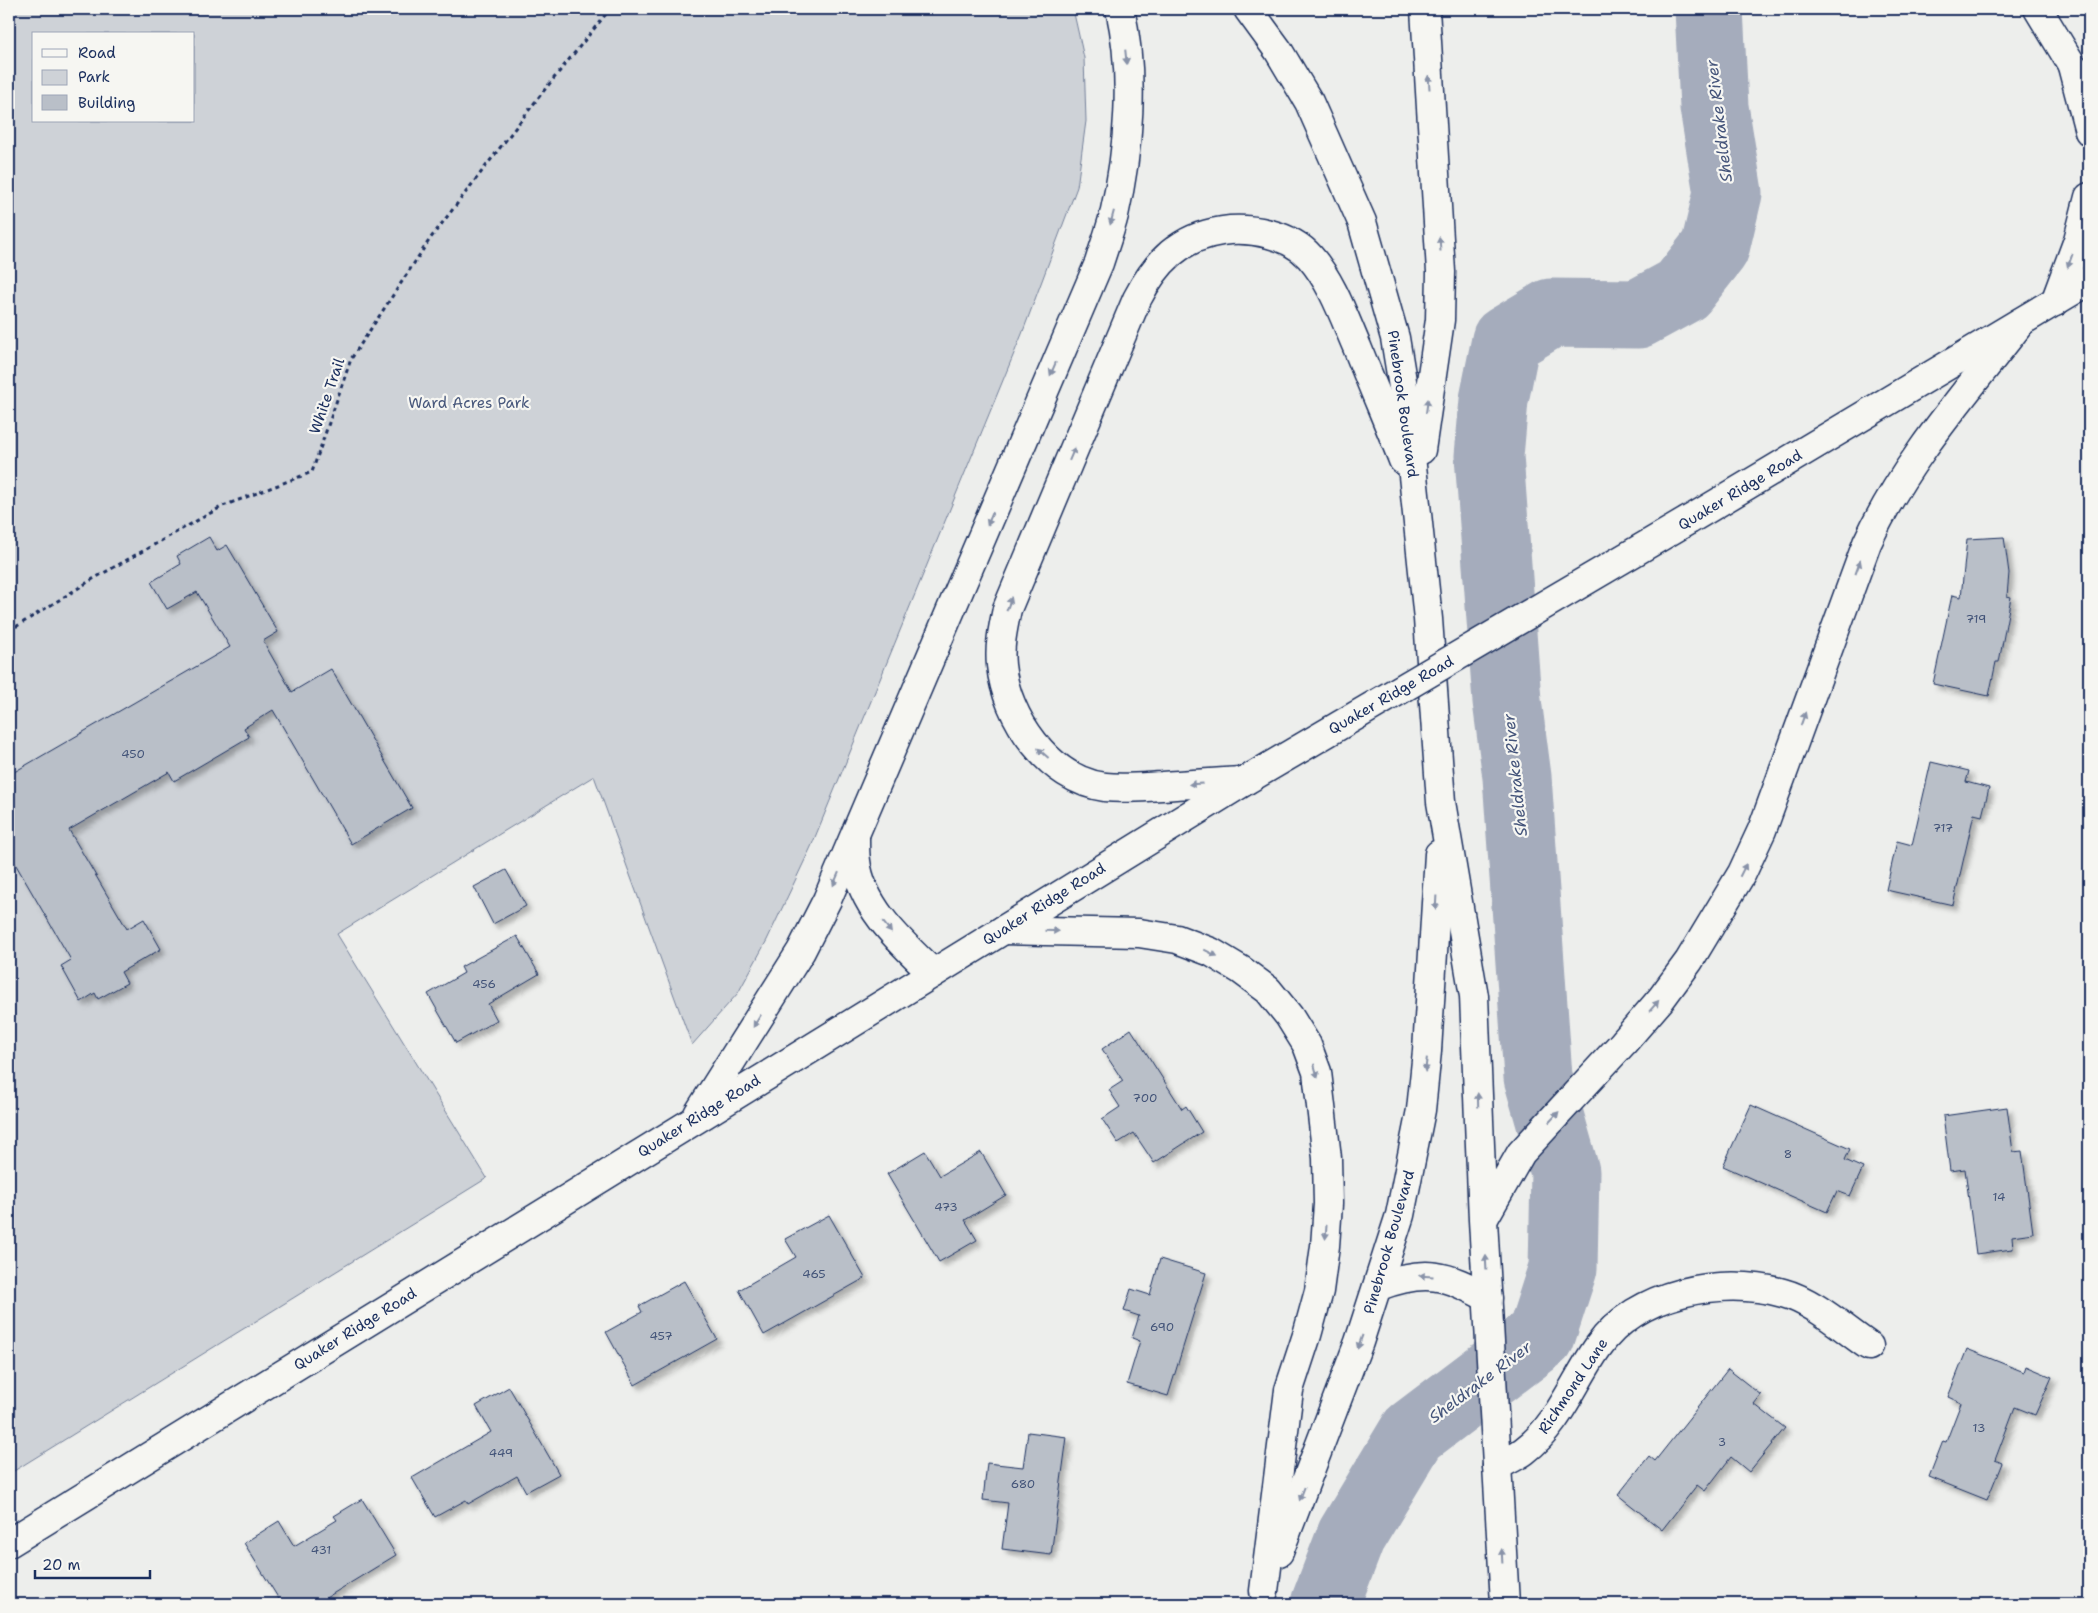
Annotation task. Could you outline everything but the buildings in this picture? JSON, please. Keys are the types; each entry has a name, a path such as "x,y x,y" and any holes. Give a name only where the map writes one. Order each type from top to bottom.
{"street":[{"path":"695,1119 801,951 827,900 1099,263 1113,216 1123,165 1126,129 1128,69 1120,9"},
{"name":"Pinebrook Boulevard","path":"1248,9 1278,50 1309,102 1362,222 1395,338 1405,399 1428,619 1441,802 1474,996 1483,1220 1505,1604"},
{"path":"1415,489 1440,320 1441,272 1425,9"},
{"path":"2038,9 2081,75 2089,131"},
{"path":"2055,302 2078,240 2089,197"},
{"path":"1245,781 1129,788 1103,787 1078,779 1056,765 1036,746 1019,723 1007,696 1001,666 1000,639 1007,609 1137,299 1149,276 1166,256 1184,243 1207,233 1232,230 1258,231 1286,239 1309,256 1338,302 1415,489"},
{"name":"Quaker Ridge Road","path":"9,1543 1245,781 1689,520 2089,281"},
{"path":"1483,1220 1521,1154 1623,1043 1689,961 1742,873 1762,830 1867,543 1880,514 1903,477 2021,322"},
{"name":"Pinebrook Boulevard","path":"1262,1598 1360,1342 1400,1215 1411,1166 1420,1110 1432,994 1441,802"},
{"path":"855,834 856,863 864,888 877,914 892,934 933,973"},
{"path":"1003,930 1139,933 1177,939 1211,952 1241,970 1268,990 1289,1016 1310,1054 1317,1072 1327,1158 1328,1204 1325,1246 1319,1291 1289,1390 1262,1598"},
{"path":"1379,1286 1402,1278 1422,1275 1445,1278 1463,1284 1488,1298"},
{"name":"Richmond Lane","path":"1497,1466 1524,1452 1543,1434 1598,1347 1616,1325 1643,1308 1671,1296 1710,1288 1749,1287 1784,1293 1814,1308 1870,1346"}],"path":[{"name":"White Trail","path":"9,631 93,579 223,506 312,472 351,359 430,238 542,93 610,9"}],"green space":[{"name":"Ward Acres Park","path":"9,9 1073,9 1084,58 1086,121 1077,187 1022,334 811,847 767,940 738,993 692,1045 594,776 337,934 487,1178 9,1474"}],"waterway":[{"name":"Sheldrake River","path":"1325,1604 1351,1536 1413,1433 1541,1336 1563,1268 1565,1172 1538,1077 1517,777 1507,701 1489,456 1494,400 1506,340 1551,313 1638,314 1682,290 1715,248 1728,193 1714,107 1709,9"}]}
